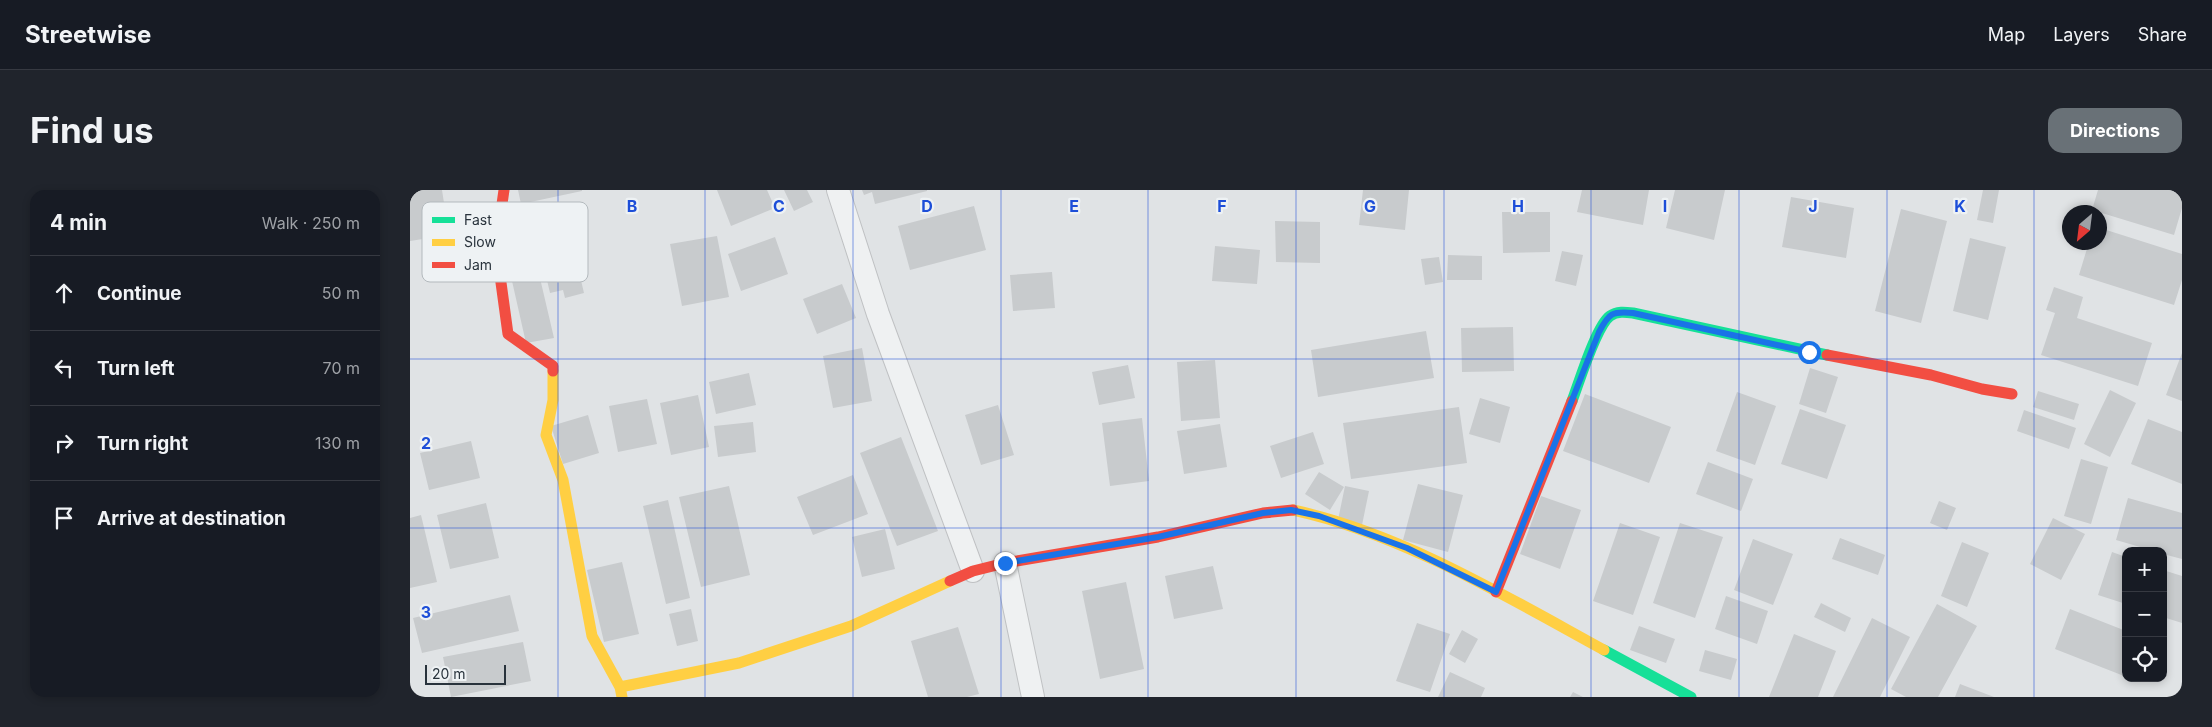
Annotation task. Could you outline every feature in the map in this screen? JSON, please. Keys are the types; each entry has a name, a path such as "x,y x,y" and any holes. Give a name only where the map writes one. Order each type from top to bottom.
{"street":[{"path":"838,190 878,314 973,571"},
{"path":"501,282 508,334 553,366 553,400 546,435 563,480 592,636 621,692 739,663 851,626 973,571 1005,563 1158,537 1263,513 1291,510 1319,516 1407,548 1496,592 1691,697"},
{"path":"1496,592 1599,332 1607,316 1617,312 1633,313 1809,352 1931,375 1982,389 2012,394"},
{"path":"1005,563 1033,697"}],"building":[{"path":"410,190 442,190 444,202 422,202 422,239 410,241"},
{"path":"518,190 582,190 530,202 521,202"},
{"path":"717,190 767,190 775,208 731,226"},
{"path":"784,190 807,190 813,202 794,211"},
{"path":"862,190 927,191 875,204 872,192 864,195"},
{"path":"1363,190 1409,190 1405,230 1359,225"},
{"path":"1582,190 1649,190 1643,225 1577,212"},
{"path":"1675,190 1725,190 1714,240 1666,228"},
{"path":"1983,190 1999,190 1993,223 1977,220"},
{"path":"2098,190 2182,190 2182,208 2174,235 2107,215 2107,205 2094,205"},
{"path":"1791,197 1854,208 1846,258 1782,247"},
{"path":"974,206 986,250 910,270 898,226"},
{"path":"1901,209 1947,221 1921,323 1875,311"},
{"path":"1502,212 1550,212 1550,252 1503,253"},
{"path":"1275,221 1320,222 1320,263 1276,262"},
{"path":"2107,230 2182,254 2182,280 2174,305 2079,275 2087,250 2107,250"},
{"path":"717,236 729,297 682,306 670,244"},
{"path":"775,237 788,274 741,291 728,254"},
{"path":"1970,238 2006,247 1988,320 1953,311"},
{"path":"1215,246 1260,250 1257,284 1212,281"},
{"path":"1562,251 1583,255 1576,286 1555,281"},
{"path":"1448,255 1482,256 1482,280 1447,280"},
{"path":"1439,257 1443,282 1425,285 1421,259"},
{"path":"1052,272 1055,308 1013,311 1010,275"},
{"path":"512,282 541,282 554,338 526,343"},
{"path":"547,282 581,282 584,293 565,298 563,290 550,293"},
{"path":"842,284 856,318 817,334 803,299"},
{"path":"2054,287 2083,297 2077,318 2152,343 2138,386 2041,355 2055,313 2046,310"},
{"path":"1513,327 1514,371 1462,372 1461,328"},
{"path":"1426,331 1434,378 1318,397 1311,350"},
{"path":"862,348 872,401 833,408 823,356"},
{"path":"2182,353 2182,401 2166,395"},
{"path":"1215,360 1220,418 1181,421 1177,362"},
{"path":"1128,365 1135,398 1099,405 1092,372"},
{"path":"1810,368 1838,377 1826,413 1799,404"},
{"path":"749,373 756,405 716,414 709,382"},
{"path":"2110,390 2136,403 2110,457 2084,444"},
{"path":"2038,391 2079,404 2074,420 2033,407"},
{"path":"1737,392 1776,406 1755,465 1716,451"},
{"path":"1585,394 1671,427 1649,483 1563,451"},
{"path":"698,395 709,447 671,455 660,403"},
{"path":"1480,398 1510,407 1500,443 1469,434"},
{"path":"647,399 657,444 618,452 609,406"},
{"path":"998,405 1014,455 981,465 965,415"},
{"path":"1459,407 1467,463 1351,479 1343,423"},
{"path":"1800,409 1846,425 1827,479 1781,464"},
{"path":"2024,410 2076,428 2069,449 2017,431"},
{"path":"588,415 599,453 563,464 551,426"},
{"path":"1142,418 1149,481 1110,486 1102,423"},
{"path":"2148,419 2182,432 2182,484 2131,464"},
{"path":"753,422 756,452 718,457 714,426"},
{"path":"1220,424 1227,467 1184,474 1177,431"},
{"path":"1313,432 1324,464 1281,478 1270,446"},
{"path":"901,437 938,531 897,546 860,453"},
{"path":"471,441 480,478 429,490 420,453"},
{"path":"2081,459 2108,467 2091,524 2064,516"},
{"path":"1708,462 1753,479 1741,511 1696,494"},
{"path":"1319,472 1344,487 1330,510 1305,494"},
{"path":"853,475 868,514 813,535 797,497"},
{"path":"1418,484 1463,495 1448,552 1403,540"},
{"path":"729,486 750,575 701,587 679,497"},
{"path":"1345,486 1369,491 1362,525 1338,520"},
{"path":"1541,496 1581,510 1560,569 1520,554"},
{"path":"2128,498 2182,513 2182,559 2167,555 2167,547 2140,547 2116,540"},
{"path":"668,500 690,598 666,604 643,506"},
{"path":"1939,501 1956,508 1947,530 1930,523"},
{"path":"486,503 499,558 450,569 437,515"},
{"path":"421,515 437,582 410,588 410,518"},
{"path":"2053,518 2085,534 2061,580 2030,564"},
{"path":"1620,523 1660,537 1633,615 1593,601"},
{"path":"1680,523 1723,537 1695,618 1653,603"},
{"path":"885,529 895,569 862,577 852,537"},
{"path":"1840,538 1885,555 1878,575 1832,559"},
{"path":"1753,539 1793,554 1773,605 1734,590"},
{"path":"1962,542 1989,553 1967,607 1941,596"},
{"path":"2112,552 2122,556 2122,603 2098,595"},
{"path":"622,562 639,634 604,642 587,570"},
{"path":"1213,566 1223,609 1174,619 1165,576"},
{"path":"2167,571 2182,576 2182,623 2167,618"},
{"path":"1126,582 1144,669 1100,679 1082,591"},
{"path":"510,595 519,631 422,653 413,618"},
{"path":"1726,596 1768,611 1757,644 1715,629"},
{"path":"1821,603 1851,618 1845,632 1814,617"},
{"path":"1937,604 1977,626 1938,697 1906,697 1891,689"},
{"path":"691,609 698,641 677,646 669,614"},
{"path":"2070,609 2122,629 2122,675 2055,649"},
{"path":"1872,618 1910,637 1880,697 1833,697"},
{"path":"1417,623 1450,634 1430,692 1396,681"},
{"path":"1639,626 1675,639 1666,663 1630,650"},
{"path":"958,627 979,694 967,697 928,697 911,641"},
{"path":"1462,630 1478,639 1465,663 1449,654"},
{"path":"1794,634 1836,651 1818,697 1769,697"},
{"path":"523,642 531,681 451,697 443,657"},
{"path":"1705,650 1737,659 1731,680 1699,671"},
{"path":"1450,672 1485,688 1481,697 1438,697"},
{"path":"1960,684 1994,697 1955,697"},
{"path":"1573,692 1583,697 1570,697"}],"traffic: fast":[{"path":"1572,401 1599,331 1610,316 1618,313 1633,313 1827,355"},
{"path":"1604,650 1691,697"}],"traffic: slow":[{"path":"553,371 553,400 546,435 563,480 592,636 620,687 622,697"},
{"path":"1293,510 1333,520 1413,550 1491,588 1604,650"},
{"path":"620,687 739,663 851,626 950,581"}],"traffic: jam":[{"path":"502,202 504,190"},
{"path":"501,282 508,334 553,366 553,371"},
{"path":"1827,355 1931,375 1982,389 2012,394"},
{"path":"1496,592 1572,401"},
{"path":"950,581 973,571 1005,563 1158,537 1263,513 1293,510"}],"route":[{"path":"1005,563 1158,537 1263,513 1291,510 1319,516 1407,548 1496,592 1607,316 1617,312 1633,313 1809,352"}]}
